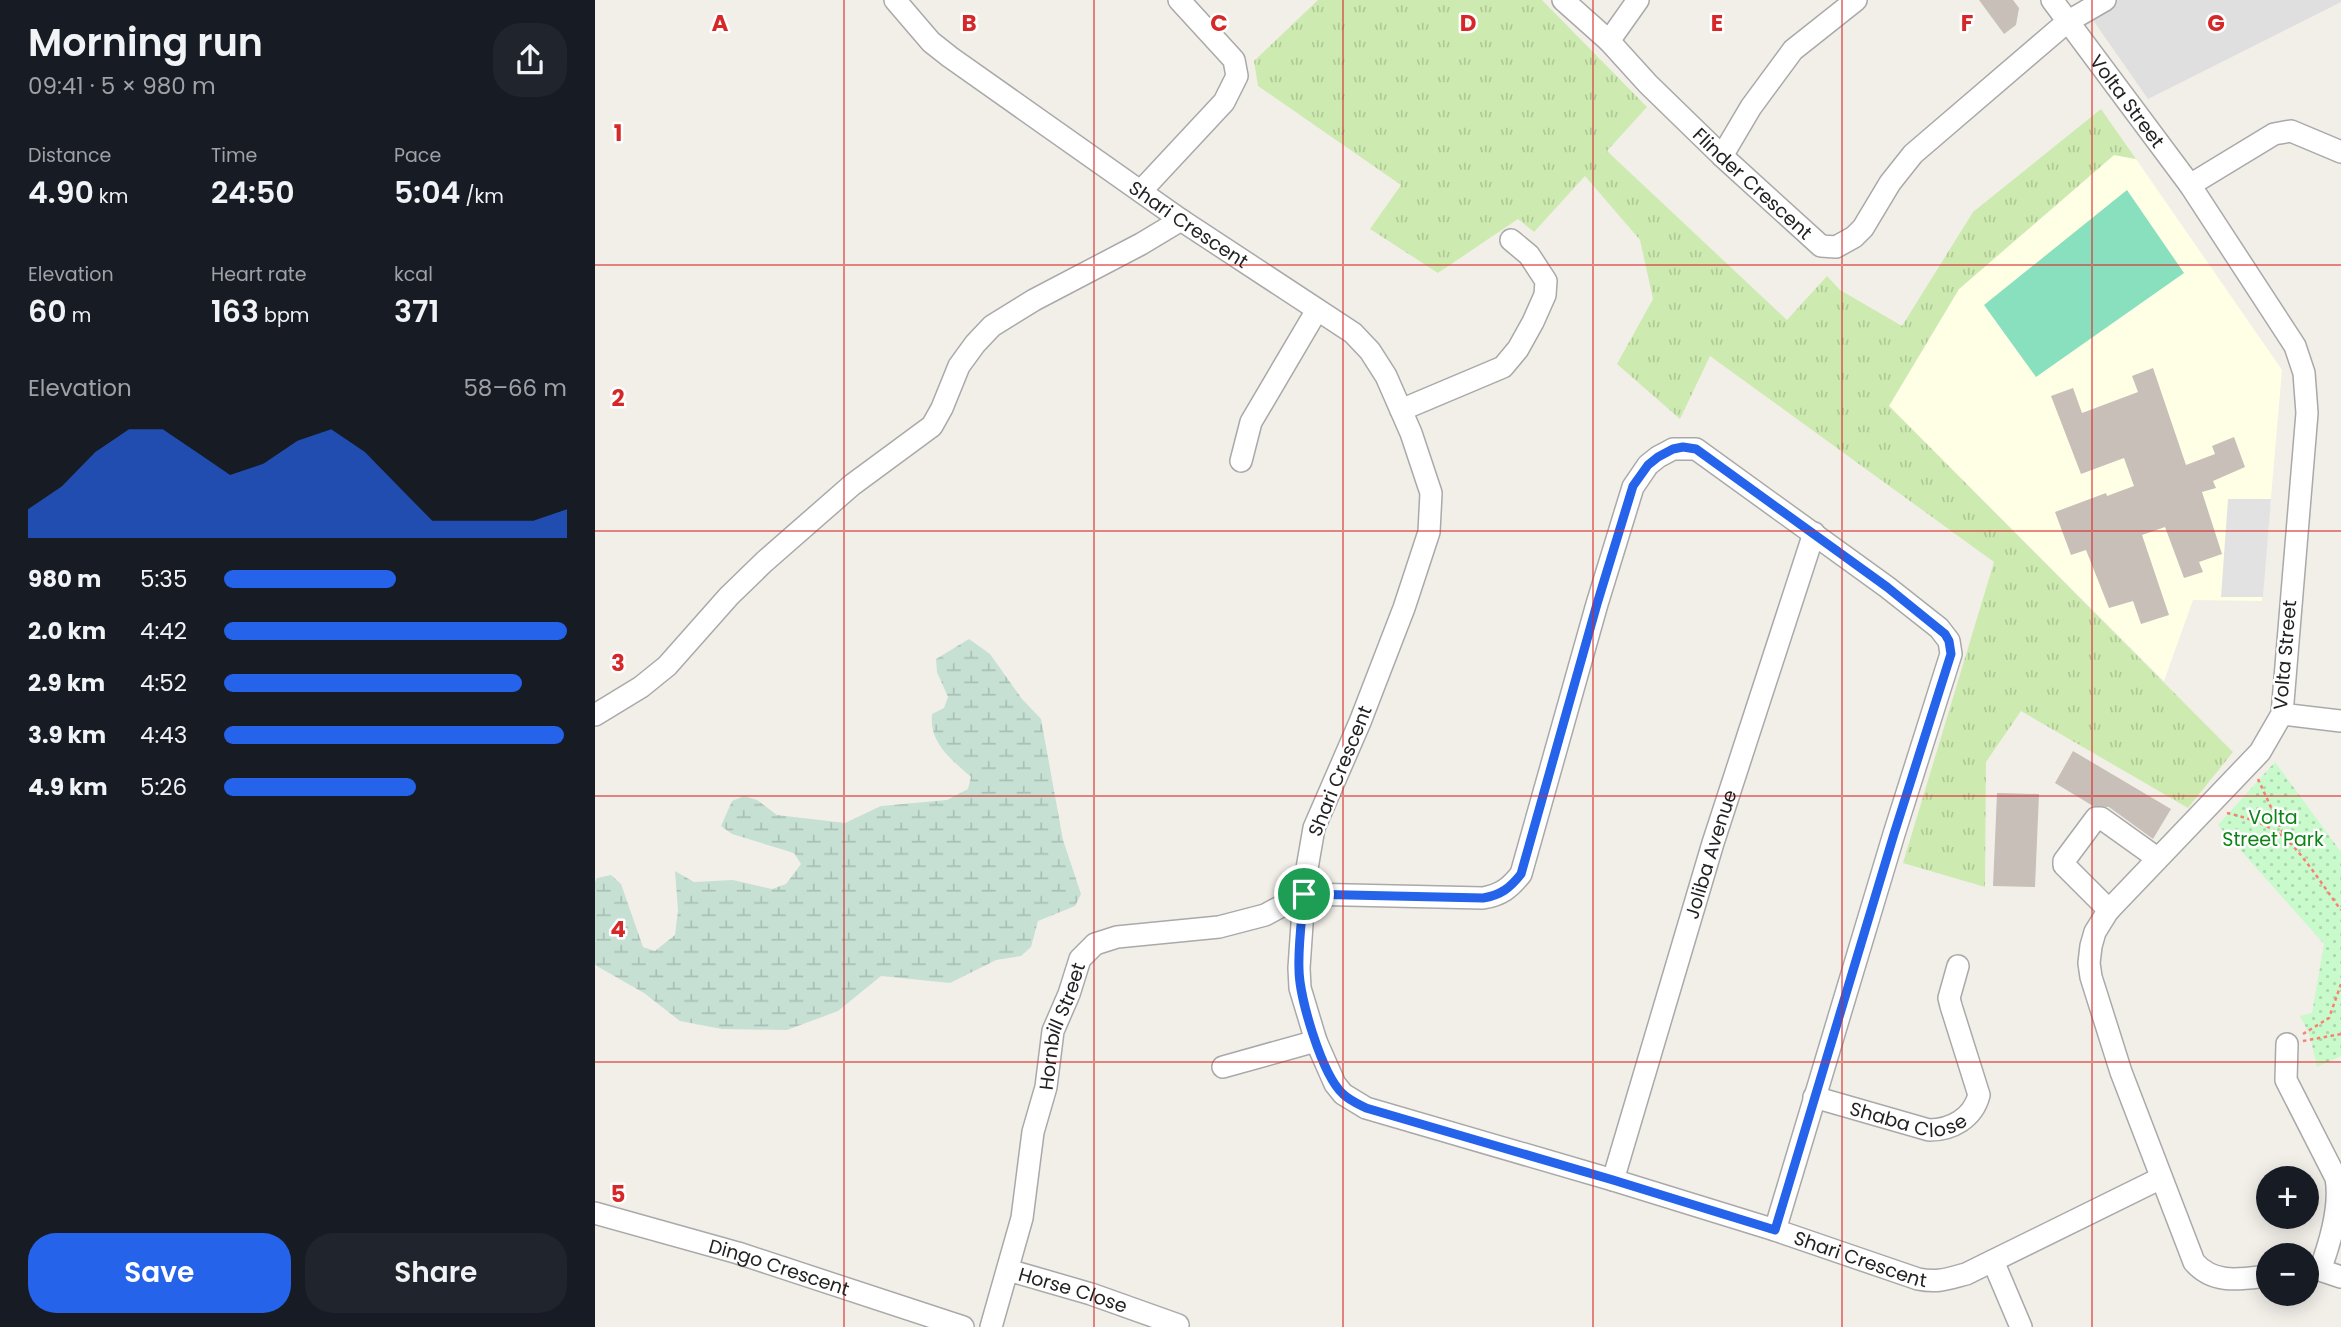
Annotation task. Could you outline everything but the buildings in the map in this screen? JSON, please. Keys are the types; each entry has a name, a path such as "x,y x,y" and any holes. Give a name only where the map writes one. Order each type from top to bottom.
{"street":[{"name":"Shari Crescent","path":"895,0 931,42 950,57 1181,220 1353,333 1370,351 1386,376 1401,410 1431,492 1429,532 1404,608 1365,710 1314,828 1304,894 1300,988 1315,1041 1335,1084 1343,1094 1366,1108 1613,1180 1929,1281 1940,1282 1966,1274 2161,1178"},
{"path":"1141,191 1224,102 1237,75 1234,60 1179,0"},
{"name":"Flinder Crescent","path":"1563,0 1609,41 1722,156 1821,246 1828,248 1848,242 1863,228 1890,183 1913,155 2067,22 2105,0"},
{"path":"1609,41 1638,0"},
{"path":"1722,156 1751,107 1793,50 1856,0"},
{"name":"Volta Street","path":"2052,0 2190,185 2289,337 2301,359 2304,373 2307,414 2282,714 2260,752 2109,910 2095,932 2089,963 2121,1072 2194,1262 2199,1269 2218,1279 2256,1277"},
{"path":"2190,185 2274,134 2286,131 2305,135 2341,152"},
{"path":"595,715 641,687 667,666 729,596 764,562 852,485 932,426 960,366 992,326 1034,300 1181,220"},
{"path":"1401,410 1503,367 1518,349 1533,322 1546,285 1535,262 1511,240"},
{"path":"1241,461 1251,422 1317,310"},
{"path":"1304,894 1483,898 1499,895 1513,884 1521,874 1633,486 1648,465 1658,457 1673,449 1696,449 1814,533 1939,628 1949,641 1951,654 1775,1230"},
{"name":"Joliba Avenue","path":"1613,1180 1713,843 1814,533"},
{"path":"2282,714 2341,721"},
{"path":"2109,910 2064,865 2064,861 2097,818 2101,818 2157,858"},
{"name":"Hornbill Street","path":"991,1327 1023,1218 1033,1132 1046,1087 1053,1031 1080,959 1095,944 1106,940 1219,927 1265,915 1304,894"},
{"name":"Shaba Close","path":"1814,1097 1929,1130 1944,1129 1965,1118 1974,1109 1979,1095 1949,999 1958,966"},
{"path":"1223,1067 1315,1041"},
{"path":"2287,1044 2286,1080 2336,1178 2341,1195 2329,1246 2319,1261"},
{"name":"Dingo Crescent","path":"595,1213 738,1253 963,1327"},
{"path":"1993,1261 2021,1327"},
{"name":"Horse Close","path":"1007,1270 1091,1294 1178,1325"},
{"path":"2319,1272 2341,1278"}],"path":[{"path":"2249,764 2286,840 2341,910"},
{"path":"2213,802 2224,813 2247,817 2286,840"},
{"path":"2287,1044 2329,1018 2341,984"},
{"path":"2287,1044 2341,1034"}],"shaded area":[{"path":"2079,0 2341,0 2341,2 2148,99"},
{"path":"2114,155 2136,159 2282,370 2262,601 2193,600 2164,681 1889,406 1959,289"},
{"path":"2228,499 2271,499 2263,597 2221,597"}],"green space":[{"path":"1318,0 1542,0 1647,107 1607,151 1787,320 1827,276 1840,290 1902,326 1973,212 2101,109 2136,159 2114,155 1959,289 1889,406 2233,752 2188,808 2021,711 1986,762 1985,887 1903,863 1994,562 1710,356 1680,419 1617,364 1653,299 1640,240 1585,176 1534,232 1518,219 1438,273 1370,229 1401,185 1258,86 1254,61"},
{"path":"2127,190 2184,273 2036,377 1984,305"},
{"path":"969,639 990,654 1022,699 1041,719 1063,840 1081,894 1075,906 1038,921 1031,947 1021,956 996,960 950,983 881,976 838,1011 787,1030 722,1029 680,1021 644,993 595,965 597,878 611,875 621,884 643,947 655,951 675,935 678,910 675,871 694,882 733,880 772,889 786,884 801,864 794,853 732,834 721,826 732,801 744,796 757,800 777,815 845,823 881,806 947,800 968,789 971,777 949,757 938,742 934,734 932,714 944,708 948,697 937,672 936,659"},
{"name":"Volta Street Park","path":"2275,762 2341,852 2341,1056 2317,1067 2310,1036 2300,1016 2312,1013 2324,944 2218,825"}],"route":[{"path":"1673,449 1696,449 1887,587 1939,628 1949,641 1951,654 1775,1230 1366,1108 1349,1099 1335,1084 1315,1041 1300,988 1304,894 1467,899 1499,895 1513,884 1521,874 1633,486 1648,465 1673,449"}]}
